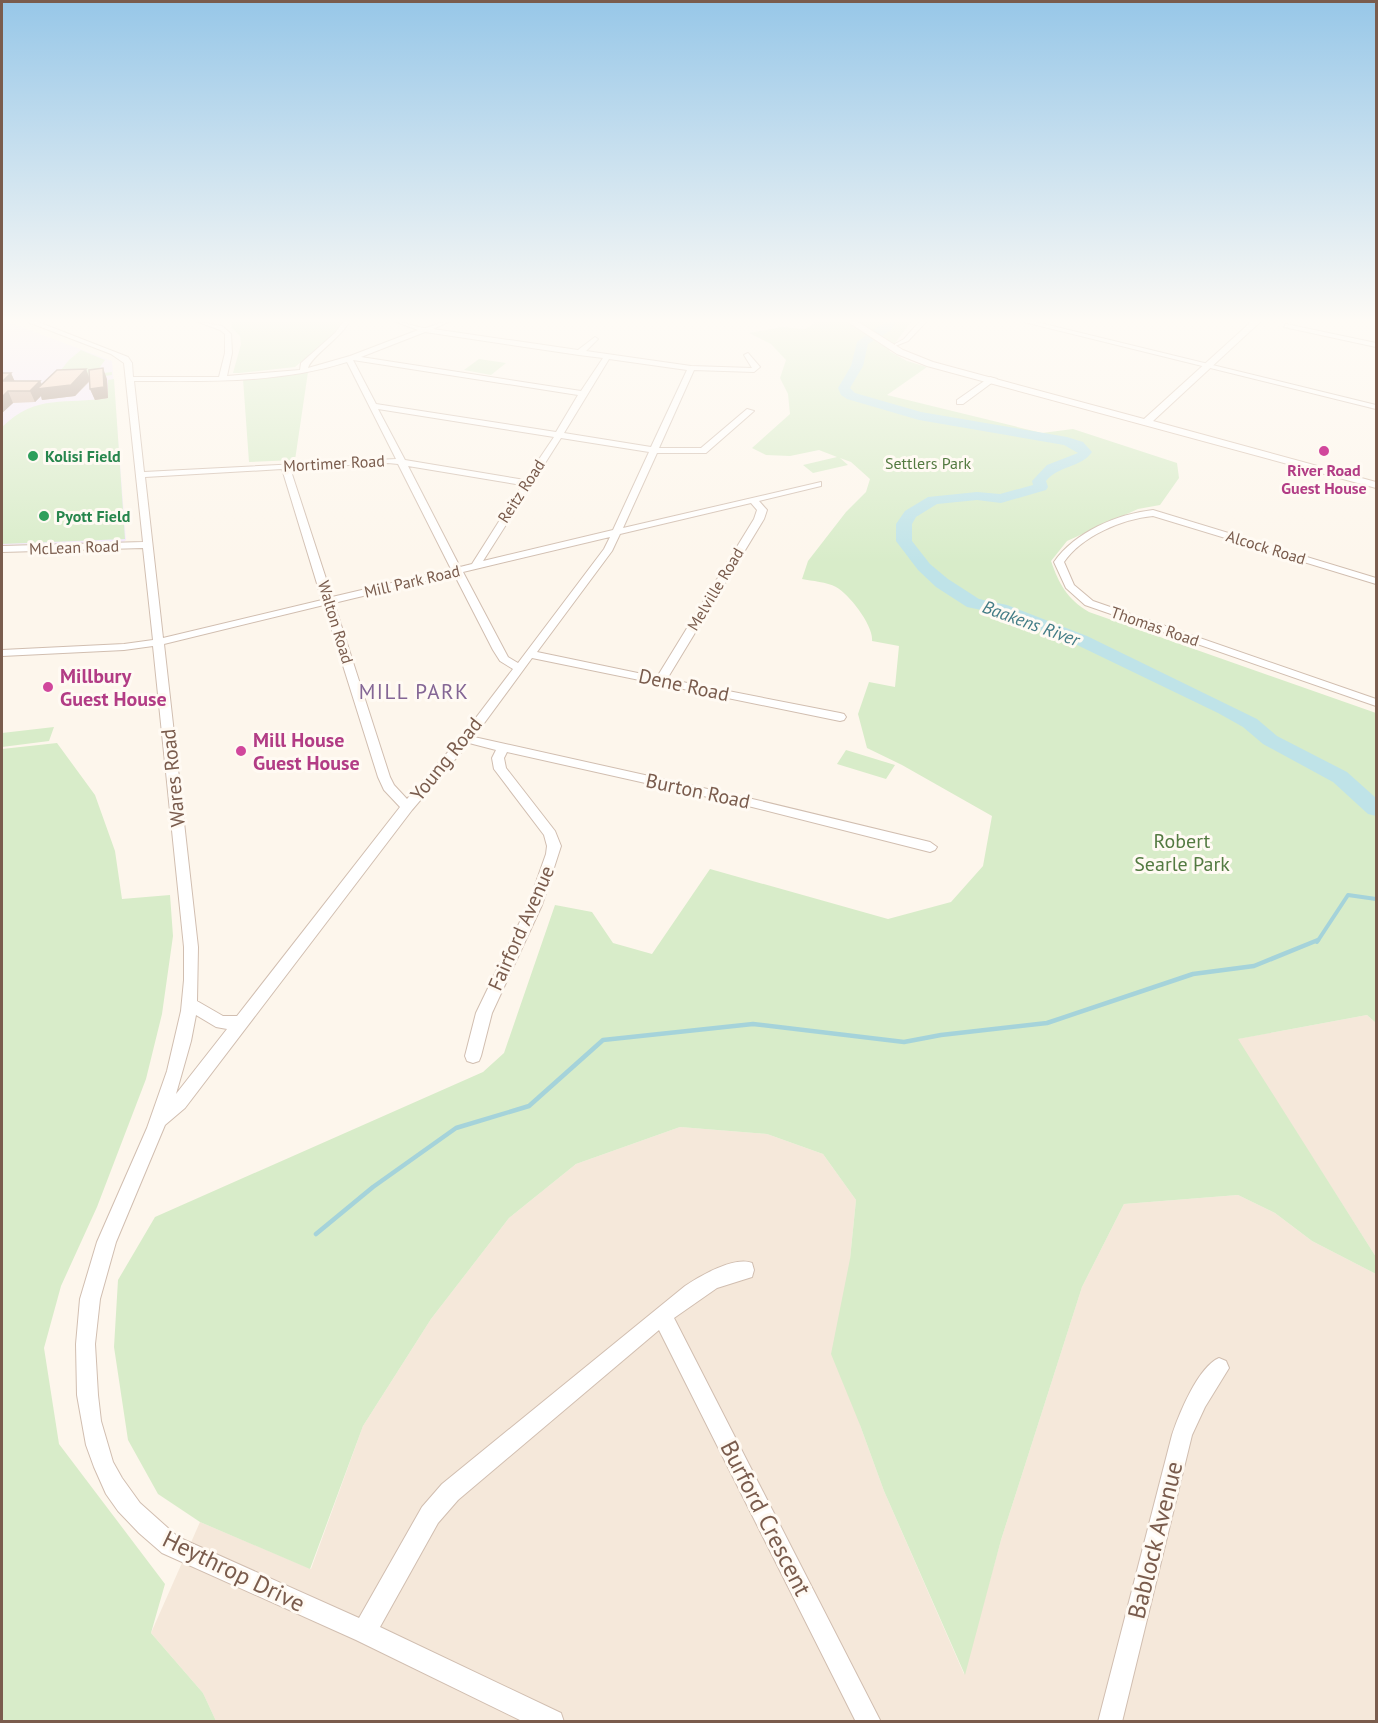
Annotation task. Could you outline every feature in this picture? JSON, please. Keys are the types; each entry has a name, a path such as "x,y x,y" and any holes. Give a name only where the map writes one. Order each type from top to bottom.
{"main road":[{"path":"1078,402 1377,483"},
{"path":"1147,421 1168,402"}],"street":[{"name":"Wares Road","path":"132,402 191,947 190,1004 180,1059 158,1123"},
{"path":"371,402 456,571 502,656 517,667"},
{"name":"Reitz Road","path":"476,566 496,529 558,436 576,402"},
{"name":"Young Road","path":"158,1123 179,1103 242,1023 407,807 465,739 517,667 609,549 676,402"},
{"path":"1362,402 1377,406"},
{"path":"373,406 654,450 703,451 750,411"},
{"name":"Mortimer Road","path":"140,475 400,461 526,483"},
{"name":"Walton Road","path":"285,466 384,777 388,787 407,807"},
{"name":"Mill Park Road","path":"2,653 124,647 158,642 818,484"},
{"name":"Melville Road","path":"661,680 759,519 762,510 753,500"},
{"name":"Alcock Road","path":"1156,514 1377,581"},
{"name":"Thomas Road","path":"1156,514 1132,516 1103,529 1067,551 1060,559 1059,566 1072,589 1089,603 1377,704"},
{"name":"McLean Road","path":"2,549 147,545"},
{"name":"Dene Road","path":"528,654 840,717"},
{"name":"Burton Road","path":"465,739 748,802 930,847"},
{"name":"Fairford Avenue","path":"473,1056 484,1013 535,905 554,846 550,834 500,769 498,758 504,746"},
{"path":"190,1004 221,1022 242,1023"},
{"name":"Heythrop Drive","path":"158,1123 115,1221 90,1299 87,1336 88,1406 102,1460 112,1484 143,1523 170,1545 364,1632 552,1722"},
{"path":"364,1632 430,1515 450,1492 698,1287 722,1274 745,1270"},
{"name":"Burford Crescent","path":"662,1315 869,1722"},
{"name":"Bablock Avenue","path":"1110,1722 1182,1435 1197,1398 1220,1368"}],"shaded area":[{"path":"2,402 115,402 126,540 123,542 2,545"},
{"path":"1367,1015 1376,1023 1376,1257 1237,1039"},
{"path":"680,1127 767,1134 823,1154 856,1200 850,1259 860,1425 884,1491 964,1674 1001,1540 1082,1287 1124,1204 1238,1195 1275,1213 1312,1241 1376,1274 1376,1721 216,1721 203,1693 151,1633 200,1522 311,1569 363,1426 431,1319 509,1218 576,1164"}],"green space":[{"path":"50,402 116,402 125,539 2,544 2,427 27,409"},
{"path":"245,402 304,402 295,460 249,462"},
{"name":"Robert Searle Park","path":"789,402 917,402 1042,433 1073,429 1177,463 1179,478 1160,505 1138,509 1067,541 1051,561 1057,577 1069,596 1089,612 1376,713 1376,1023 1367,1015 1238,1039 1376,1257 1376,1274 1312,1241 1275,1213 1238,1195 1124,1204 1082,1287 1001,1540 965,1675 884,1491 831,1354 850,1259 856,1200 823,1154 767,1134 680,1127 576,1164 509,1218 431,1319 363,1426 310,1569 200,1522 158,1494 128,1440 114,1347 118,1280 155,1217 483,1072 504,1053 555,905 592,912 613,943 652,954 710,869 888,919 951,902 983,866 992,816 867,748 858,714 869,682 895,687 899,646 872,641 869,627 860,611 836,587 802,579 808,561 846,512 866,492 870,479 851,462 840,458 848,465 813,473 803,465 837,457 819,450 790,456 766,455 752,448 790,414"},
{"path":"54,727 49,741 2,747 2,733"},
{"path":"57,743 95,795 115,851 122,899 170,895 173,936 162,1014 146,1079 97,1207 61,1286 44,1348 59,1444 165,1584 151,1633 203,1693 216,1721 2,1721 2,749"},
{"path":"846,750 895,765 886,779 837,764"}],"waterway":[{"name":"Baakens River","path":"873,402 919,416 1067,441 1078,445 1085,452 1081,458 1047,472 1039,481 1041,487 1001,499 977,496 933,500 910,514 904,524 904,541 924,567 942,583 973,603 1001,609 1081,640 1225,709 1250,723 1270,740 1340,777 1376,809"},
{"path":"1317,942 1348,895 1376,899"},
{"path":"316,1234 373,1187 456,1128 529,1106 603,1040 753,1024 904,1042 941,1035 1047,1023 1193,974 1254,966 1318,940"}],"place":[{"name":"River Road Guest House","path":"1324,451"},
{"name":"Kolisi Field","path":"33,456"},
{"name":"Pyott Field","path":"44,516"},
{"name":"Millbury Guest House","path":"48,687"},
{"name":"Mill House Guest House","path":"241,751"}],"district":[{"name":"MILL PARK","path":"414,691"}],"park label":[{"name":"Settlers Park","path":"928,463"}]}
